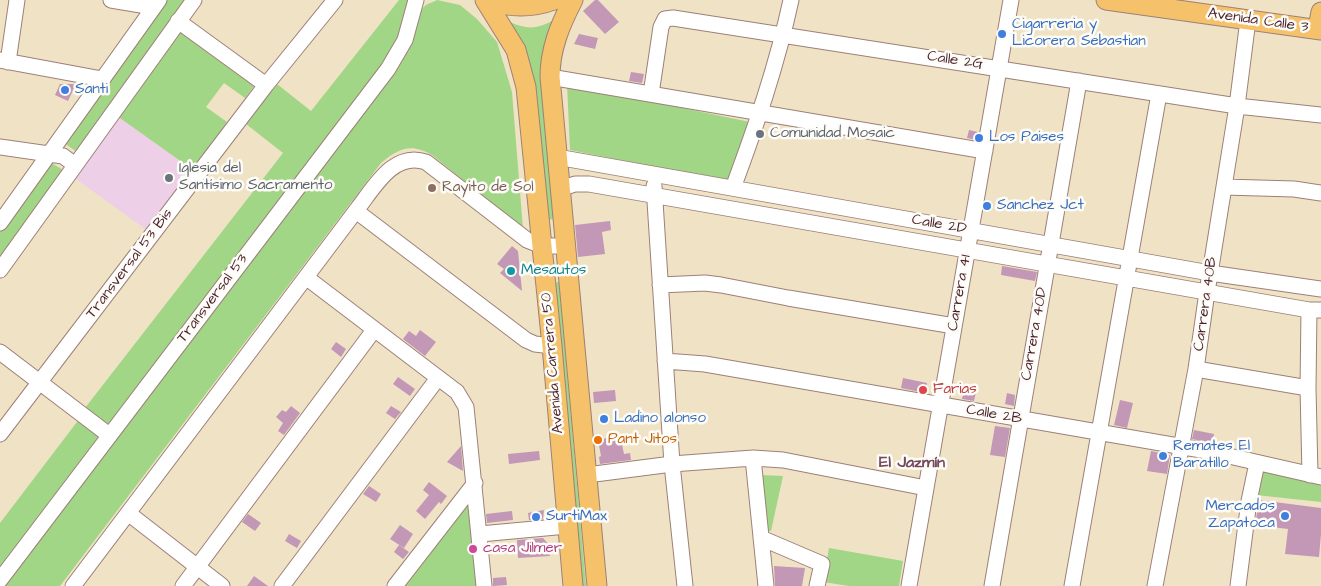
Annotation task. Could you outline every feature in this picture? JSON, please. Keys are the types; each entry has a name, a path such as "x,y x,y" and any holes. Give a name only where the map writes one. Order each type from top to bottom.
{"main road":[{"path":"487,0 508,6 532,6 554,0"},
{"name":"Avenida Carrera 50","path":"487,0 516,50 524,79 552,346 573,586"},
{"name":"Avenida Carrera 50","path":"573,0 559,29 553,48 550,77 597,586"},
{"name":"Avenida Calle 3","path":"1106,0 1321,29"},
{"path":"1321,12 1321,29"}],"street":[{"path":"17,0 4,61 102,79"},
{"path":"111,0 156,4"},
{"path":"0,270 194,0"},
{"name":"Transversal 53 Bis","path":"0,434 266,85 335,0"},
{"name":"Transversal 53","path":"0,580 388,69 403,46 414,6 426,0"},
{"path":"734,188 761,113 783,35 790,0"},
{"name":"Carrera 41","path":"909,586 1011,0"},
{"path":"0,223 156,4"},
{"name":"Calle 2G","path":"651,94 661,27 665,19 673,18 1237,106 1321,116"},
{"name":"Carrera 40B","path":"1154,586 1196,369 1237,106 1248,20"},
{"path":"178,21 266,85"},
{"path":"550,77 984,151"},
{"name":"Carrera 40D","path":"992,586 1079,81"},
{"path":"1072,586 1159,94"},
{"path":"0,147 63,156 75,165"},
{"name":"Calle 2D","path":"557,157 1210,273 1321,289"},
{"path":"73,586 356,211 385,174 402,162 412,159 426,162 527,240 542,246 565,246"},
{"path":"653,174 672,464 685,586"},
{"name":"Calle 2D","path":"560,189 575,184 588,184 1315,310"},
{"path":"1224,187 1294,189 1321,193"},
{"path":"356,211 526,340 535,344 552,346"},
{"path":"307,278 457,392 466,407 484,586"},
{"path":"660,285 706,283 721,285 954,326"},
{"path":"1315,310 1308,388 1316,476"},
{"path":"183,586 374,330"},
{"path":"0,352 109,435"},
{"name":"Calle 2B","path":"665,361 705,364 1180,447 1316,476"},
{"path":"1196,369 1308,388"},
{"path":"282,586 438,378"},
{"path":"586,475 672,464 753,458 783,460 926,488"},
{"path":"753,458 766,586"},
{"path":"1238,586 1249,501 1257,463"},
{"path":"394,586 475,484"},
{"path":"128,513 222,586"},
{"path":"480,534 568,526"},
{"path":"761,538 822,564 817,586"}],"shaded area":[{"path":"117,116 193,170 148,231 73,177"}],"green space":[{"path":"166,0 185,0 77,152 64,143"},
{"path":"399,0 411,0 395,49 112,422 106,424 85,408 283,153 246,124 277,84 311,111"},
{"path":"437,0 460,5 477,19 497,42 512,92 523,229 425,151 411,148 405,149 387,158 381,163 60,586 4,586 405,54 422,9"},
{"path":"554,20 546,39 544,56 554,219 546,220 518,36 510,22 532,27"},
{"path":"181,28 256,83 245,98 224,83 206,107 227,122 193,170 117,116"},
{"path":"567,84 750,122 731,182 570,150"},
{"path":"50,162 63,170 0,257 0,231"},
{"path":"559,282 586,586 579,586 551,283"},
{"path":"80,418 99,436 98,441 0,573 0,523"},
{"path":"1261,468 1321,482 1321,502 1256,495"},
{"path":"761,475 783,476 771,531 765,530"},
{"path":"467,500 477,586 401,586"},
{"path":"829,548 903,561 899,586 849,586 823,582"}],"building":[{"path":"595,0 598,0 619,22 605,34 583,11"},
{"path":"579,34 598,38 595,49 574,44"},
{"path":"631,72 644,74 642,83 629,81"},
{"name":"Santi","path":"60,84 76,84 68,101 55,95"},
{"path":"969,130 978,132 977,140 967,138"},
{"path":"610,221 611,230 602,232 605,254 578,257 575,225"},
{"name":"Mesautos","path":"512,246 518,251 522,291 500,273 504,269 497,264"},
{"path":"1002,266 1037,272 1035,281 1001,275"},
{"path":"420,330 436,342 425,356 403,339 409,331 416,336"},
{"path":"336,342 346,349 341,357 331,349"},
{"path":"398,377 415,389 410,396 393,384"},
{"path":"903,378 927,383 925,393 901,388"},
{"path":"615,390 616,401 594,403 593,392"},
{"path":"964,390 976,392 974,401 962,399"},
{"path":"1007,393 1015,395 1014,406 1005,404"},
{"path":"1120,400 1133,403 1127,428 1114,425"},
{"path":"291,406 300,413 284,435 278,431 283,423 276,417 282,410 286,412"},
{"path":"391,406 401,412 395,419 386,413"},
{"path":"995,426 1010,428 1005,457 990,455"},
{"path":"1194,430 1214,434 1212,443 1192,439"},
{"path":"620,435 624,454 630,453 631,460 600,464 599,457 601,456 598,440"},
{"path":"461,446 463,471 447,462"},
{"path":"539,451 540,460 509,464 508,454"},
{"path":"1151,451 1170,455 1167,474 1147,471"},
{"path":"429,482 447,496 441,504 439,502 425,519 416,511 429,495 423,490"},
{"path":"369,486 381,494 376,502 363,494"},
{"name":"Mercados Zapatoca","path":"1259,500 1321,508 1319,557 1285,554 1288,529 1255,525"},
{"name":"SurtiMax","path":"544,510 543,519 529,520 528,513"},
{"path":"512,511 513,520 487,523 486,514"},
{"path":"248,514 261,523 255,531 242,522"},
{"path":"400,525 413,534 404,548 390,539"},
{"path":"289,534 301,541 297,548 285,541"},
{"path":"543,538 549,545 550,556 518,558 517,540"},
{"path":"399,545 409,552 403,559 394,552"},
{"path":"774,566 805,568 802,586 775,586"},
{"path":"254,576 268,586 247,586"},
{"path":"506,577 507,585 493,586 493,578"}],"place":[{"name":"Cigarreria y Licorera Sebastian","path":"1002,34"},
{"name":"Santi","path":"65,90"},
{"name":"Comunidad Mosaic","path":"760,134"},
{"name":"Los Paises","path":"979,138"},
{"name":"Iglesia del Santísimo Sacramento","path":"169,178"},
{"name":"Rayito de Sol","path":"432,188"},
{"name":"Sanchez Jct","path":"987,206"},
{"name":"Mesautos","path":"511,271"},
{"name":"Farias","path":"923,390"},
{"name":"Ladino alonso","path":"604,419"},
{"name":"Pant Jitos","path":"598,440"},
{"name":"Remates El Baratillo","path":"1163,456"},
{"name":"Mercados Zapatoca","path":"1285,516"},
{"name":"SurtiMax","path":"536,517"},
{"name":"casa Jilmer","path":"473,549"}],"district":[{"name":"El Jazmín","path":"912,464"}]}
